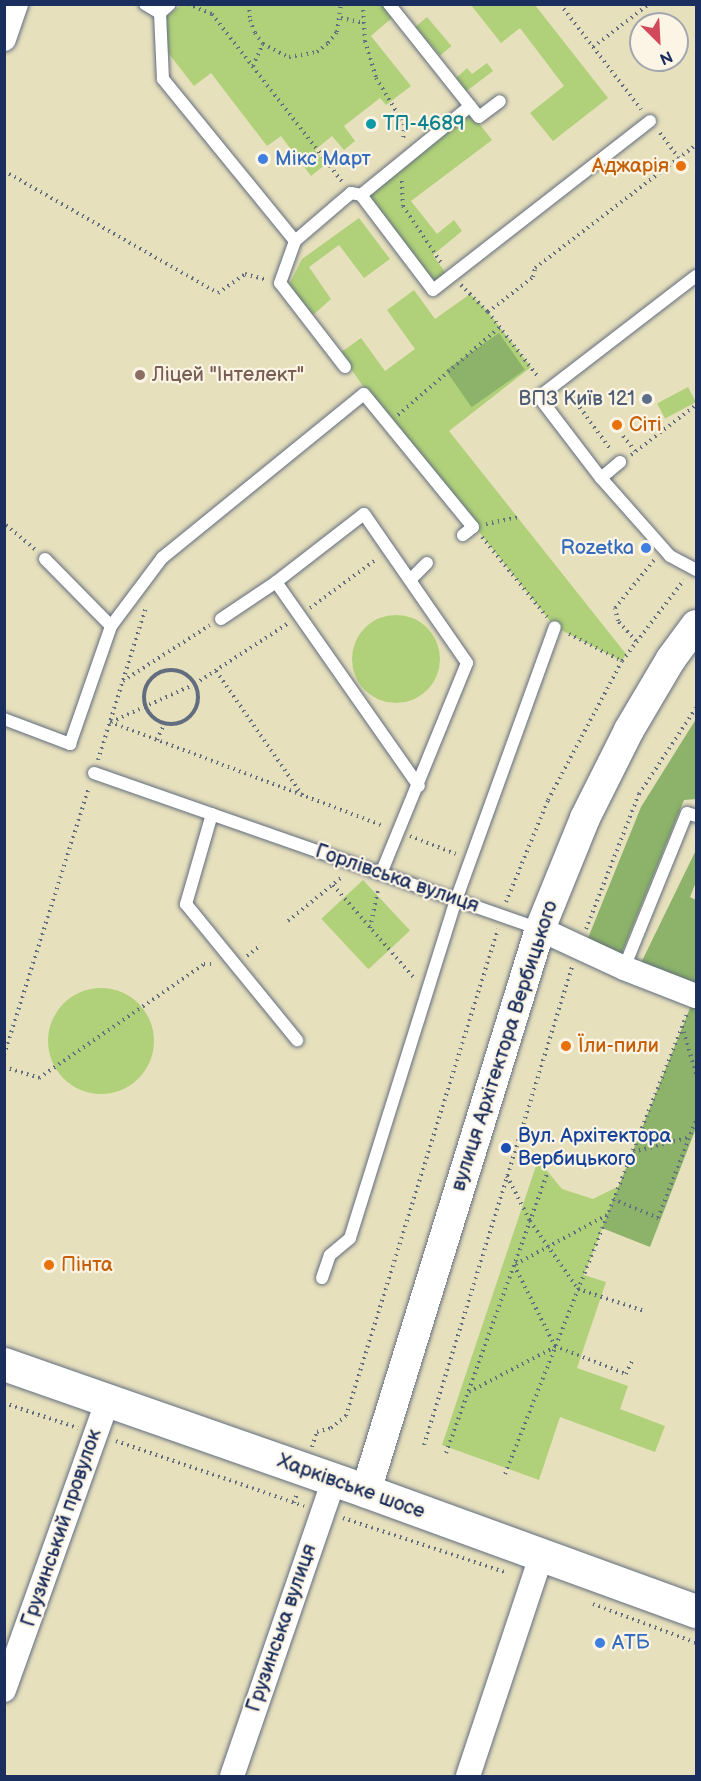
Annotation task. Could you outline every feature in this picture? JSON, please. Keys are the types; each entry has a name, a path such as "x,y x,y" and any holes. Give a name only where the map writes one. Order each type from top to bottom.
{"main road":[{"name":"Харківське шосе","path":"4,1364 366,1491 536,1568 696,1611"}],"street":[{"path":"4,39 16,4"},
{"name":"вулиця Архітектора Вербицького","path":"366,1491 540,929 585,818 629,730 671,659 696,625"},
{"name":"Горлівська вулиця","path":"540,929 624,968 696,996"},
{"name":"Грузинський провулок","path":"4,1690 108,1399"},
{"name":"Грузинська вулиця","path":"232,1776 322,1511 319,1475"},
{"path":"468,1776 536,1568"}],"lane":[{"path":"145,4 165,9 163,79 295,241"},
{"path":"389,4 479,117 500,101"},
{"path":"345,367 280,283 295,241 470,106"},
{"path":"356,194 433,290 650,121"},
{"path":"694,570 670,556 601,478 539,397 696,276"},
{"path":"4,719 70,744 111,626 162,558 364,394 474,527 463,535"},
{"path":"601,478 620,462"},
{"path":"221,619 276,582 364,514 467,663 419,786 381,874"},
{"path":"45,559 111,626"},
{"path":"410,580 427,563"},
{"path":"276,582 419,786"},
{"path":"322,1278 330,1255 350,1238 456,900 555,627"},
{"name":"Горлівська вулиця","path":"94,773 540,929"},
{"path":"624,968 687,813 696,816"},
{"path":"212,814 186,904 297,1040"}],"path":[{"path":"188,4 212,14 356,194"},
{"path":"249,4 250,20 263,44 289,57 316,52 328,43 337,32 341,18 341,4"},
{"path":"561,4 679,158"},
{"path":"593,47 649,4"},
{"path":"341,18 364,23"},
{"path":"253,66 263,44"},
{"path":"488,312 533,277 535,268 696,145"},
{"path":"4,171 218,294 245,274 280,283"},
{"path":"392,420 500,327 548,389"},
{"path":"560,381 620,462 696,405"},
{"path":"623,436 635,451"},
{"path":"519,517 474,527 555,627 622,661"},
{"path":"4,527 6,525 45,559"},
{"path":"110,722 195,684 298,616 389,551"},
{"path":"636,641 618,621 615,608 658,556 670,556"},
{"path":"294,1503 319,1475 317,1432 332,1428 346,1416 502,916 548,800 622,661 694,570"},
{"path":"4,1055 148,603"},
{"path":"123,681 221,619"},
{"path":"164,671 182,672 195,684 197,702 189,717 182,722 164,723 149,714 145,706 143,697 149,680 164,671"},
{"path":"216,671 303,795"},
{"path":"424,1445 579,947 639,794 696,708"},
{"path":"110,722 471,860"},
{"path":"157,740 164,723"},
{"path":"288,921 357,865"},
{"path":"370,928 381,874"},
{"path":"333,885 427,994"},
{"path":"4,1067 39,1078 204,964 235,965 261,945"},
{"path":"505,1473 682,1026 696,996"},
{"path":"682,1026 696,1074"},
{"path":"614,1199 658,1218 696,1120"},
{"path":"632,1152 690,1137"},
{"path":"446,1453 547,1174"},
{"path":"507,1175 530,1221 578,1289 644,1311"},
{"path":"514,1265 607,1215"},
{"path":"514,1265 555,1346 626,1374 633,1359"},
{"path":"468,1393 555,1346"},
{"path":"4,1402 294,1503 536,1568"},
{"path":"584,1601 696,1643"}],"green space":[{"path":"181,5 382,5 393,17 371,36 411,86 386,105 380,98 344,126 355,141 344,150 332,136 315,150 326,164 311,176 281,136 267,146 211,73 194,86 169,54 161,21"},
{"path":"471,5 535,5 608,98 553,141 530,113 564,86 520,28 501,43"},
{"path":"427,17 451,46 440,56 416,27"},
{"path":"487,63 493,71 464,93 454,80 467,68 472,74"},
{"path":"471,113 492,140 411,201 437,234 454,220 462,231 433,255 447,275 434,285 367,195"},
{"path":"359,218 390,259 364,278 339,245 309,267 331,299 313,315 289,285 302,259"},
{"path":"414,290 435,319 470,294 488,312 531,367 449,431 626,654 622,661 555,627 367,392 340,353 361,338 385,371 415,349 387,310"},
{"path":"499,333 525,370 472,407 446,370"},
{"path":"688,387 696,402 665,418 657,403"},
{"path":"396,615 413,618 427,628 437,642 440,659 437,676 427,690 413,700 396,703 379,700 365,690 355,676 352,659 355,642 365,628 379,618"},
{"path":"696,719 696,799 684,800 621,955 588,938 641,807"},
{"path":"696,850 696,882 690,897 696,900 696,984 641,963"},
{"path":"363,880 410,930 368,969 321,919"},
{"path":"101,988 121,992 138,1004 150,1021 154,1041 150,1061 138,1078 121,1090 101,1094 81,1090 64,1078 52,1061 48,1041 52,1021 64,1004 81,992"},
{"path":"692,1003 696,1005 696,1128 650,1247 602,1228"},
{"path":"538,1160 562,1189 593,1199 619,1186 584,1275 606,1282 577,1368 628,1386 620,1409 665,1426 655,1452 560,1417 539,1480 442,1445"}],"place":[{"name":"ТП-4689","path":"371,124"},
{"name":"Мікс Март","path":"263,159"},
{"name":"Аджарія","path":"681,166"},
{"name":"Ліцей \"Інтелект\"","path":"140,375"},
{"name":"ВПЗ Київ 121","path":"647,399"},
{"name":"Сіті","path":"617,425"},
{"name":"Rozetka","path":"646,548"},
{"name":"Їли-пили","path":"566,1046"},
{"name":"Вул. Архітектора Вербицького","path":"506,1148"},
{"name":"Пінта","path":"49,1265"},
{"name":"АТБ","path":"600,1643"}]}
